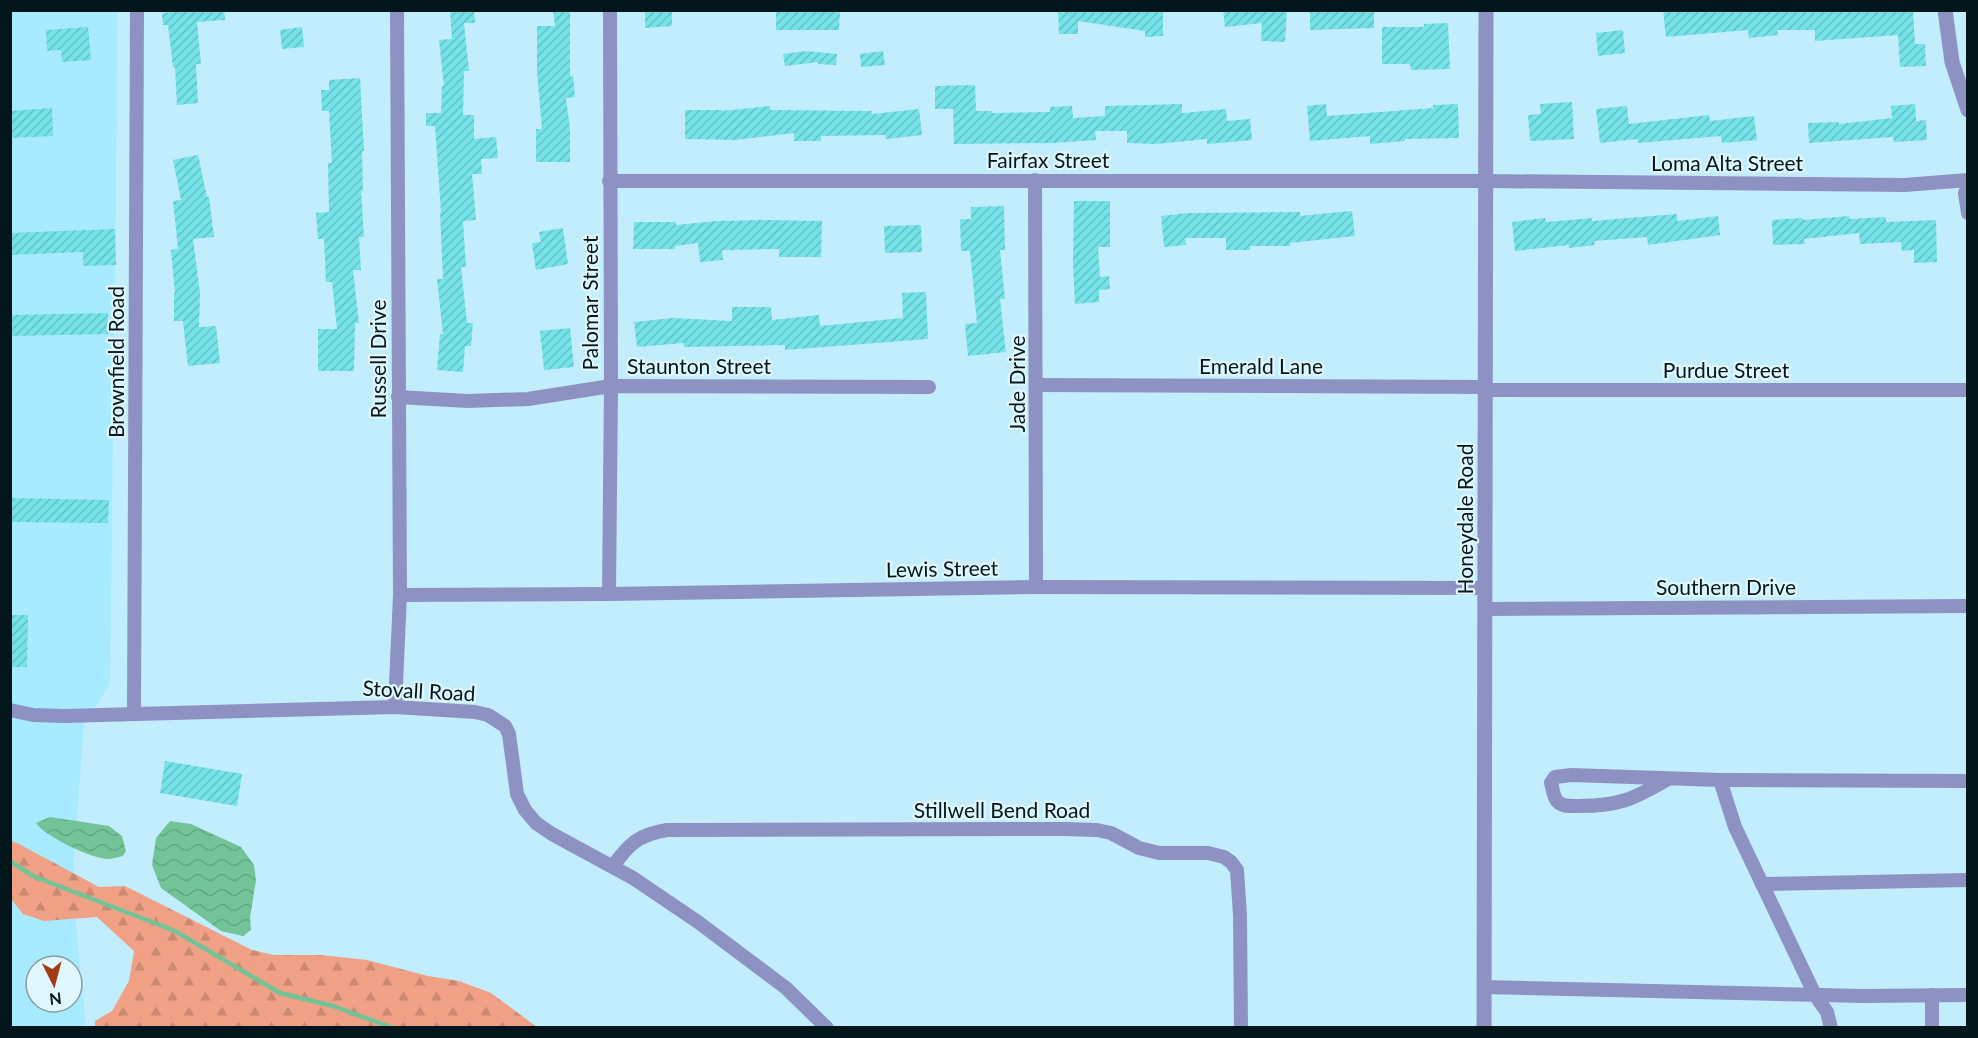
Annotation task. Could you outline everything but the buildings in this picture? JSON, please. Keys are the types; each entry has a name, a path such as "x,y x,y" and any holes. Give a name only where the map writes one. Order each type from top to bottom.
{"street":[{"name":"Brownfield Road","path":"134,714 136,10"},
{"name":"Russell Drive","path":"395,707 400,595 397,10"},
{"name":"Palomar Street","path":"609,594 610,10"},
{"name":"Honeydale Road","path":"1484,1028 1486,10"},
{"path":"1945,10 1952,62 1968,110"},
{"name":"Jade Drive","path":"1035,180 1036,587"},
{"name":"Loma Alta Street","path":"1486,181 1905,185 1968,180"},
{"name":"Fairfax Street","path":"609,181 1486,181"},
{"path":"1968,186 1965,193 1968,213"},
{"name":"Staunton Street","path":"398,397 466,401 528,399 611,386 929,387"},
{"name":"Emerald Lane","path":"1037,386 1485,387"},
{"name":"Purdue Street","path":"1485,387 1491,390 1968,390"},
{"name":"Lewis Street","path":"400,595 1036,587 1485,588"},
{"name":"Southern Drive","path":"1485,609 1968,606"},
{"name":"Stovall Road","path":"10,710 33,715 395,707 475,712 499,720 509,734 517,794 525,810 536,823 552,834 613,866 698,922 786,988 827,1028"},
{"path":"1668,779 1633,799 1618,804 1595,806 1559,804 1555,799 1551,783 1555,777 1571,775 1720,780 1968,781"},
{"path":"1720,780 1735,827 1815,995 1827,1012 1831,1028"},
{"name":"Stillwell Bend Road","path":"613,866 627,847 638,838 667,830 1097,830 1111,833 1139,848 1159,853 1208,853 1224,857 1237,870 1240,915 1241,1028"},
{"path":"1762,885 1968,880"},
{"path":"1484,987 1815,995 1968,995"},
{"path":"1932,995 1932,1028"}],"shaded area":[{"path":"10,11 118,11 110,684 84,723 72,886 79,954 24,954 24,1014 84,1014 84,1007 86,1027 11,1027"}],"green space":[{"path":"11,841 99,887 125,886 252,950 274,955 321,955 367,960 428,976 459,981 491,993 537,1027 95,1027 95,1021 112,1011 129,981 134,951 97,917 44,921 23,914 11,899"}],"water":[{"path":"50,817 109,826 122,836 126,851 123,856 108,859 80,851 48,834 36,823"},
{"path":"170,821 191,824 241,847 254,865 256,880 250,918 251,930 243,936 221,931 161,888 152,865 156,838"}],"waterway":[{"path":"10,861 33,876 175,931 280,993 333,1006 393,1028"}]}
